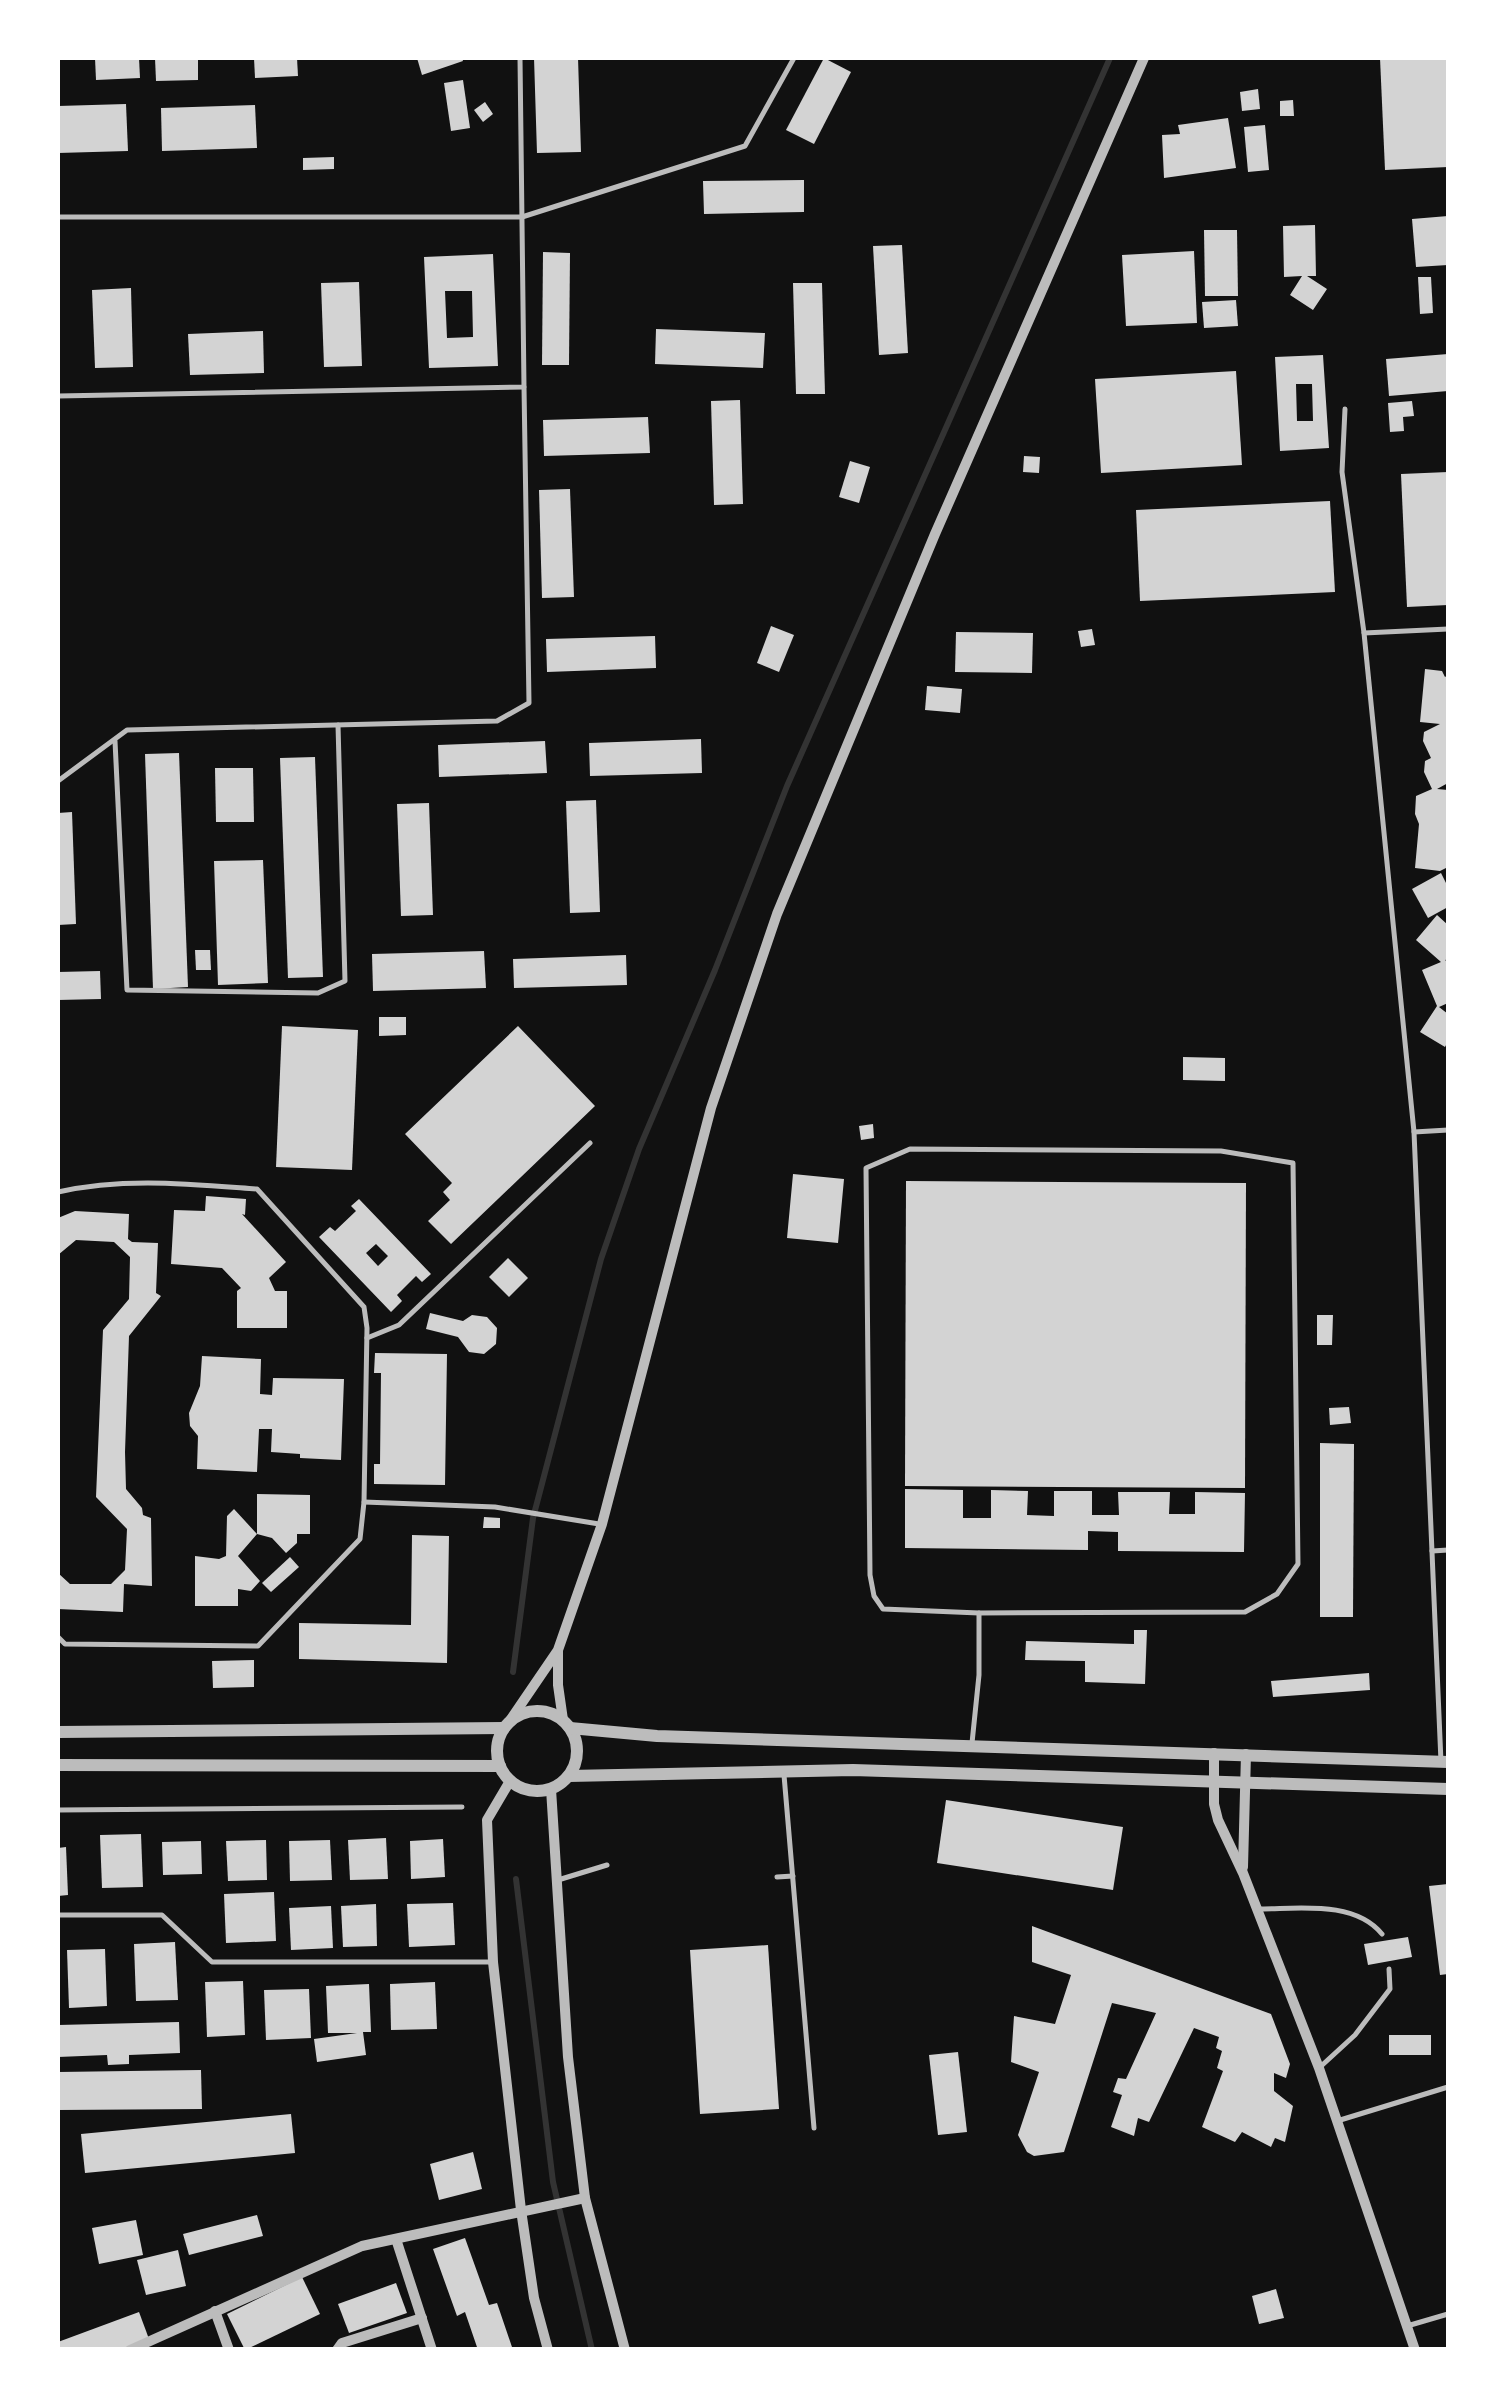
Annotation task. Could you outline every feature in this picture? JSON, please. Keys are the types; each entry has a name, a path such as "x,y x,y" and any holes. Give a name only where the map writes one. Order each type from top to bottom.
{"street":[{"path":"558,1650 558,1685 578,1752 568,1776 551,1789 530,1790 510,1781 496,1754 508,1724 558,1650 602,1524 696,1159 756,972 935,534 1144,58"},
{"path":"58,1732 508,1724 521,1713 543,1710 567,1724 627,1735 1445,1762"},
{"path":"1214,1753 1216,1812 1320,2068 1415,2350"},
{"path":"1243,1873 1246,1754"},
{"path":"58,1765 500,1766"},
{"path":"568,1776 853,1770 1448,1789"},
{"path":"510,1781 487,1820 492,1962 521,2210 534,2298 548,2350"},
{"path":"551,1789 568,2057 585,2198 625,2350"},
{"path":"130,2350 362,2246 585,2198"},
{"path":"396,2238 432,2350"},
{"path":"215,2311 229,2350"},
{"path":"338,2350 342,2344 422,2318"}],"lane":[{"path":"58,781 127,730 497,721 529,703 520,58"},
{"path":"58,217 522,217 744,146 794,58"},
{"path":"58,396 524,387"},
{"path":"1345,409 1342,472 1364,632 1414,1132 1445,1762"},
{"path":"1364,632 1448,630"},
{"path":"115,740 127,990 318,993 345,981 338,725"},
{"path":"1414,1132 1448,1130"},
{"path":"366,1338 399,1325 590,1142"},
{"path":"910,1149 1221,1151 1293,1163 1298,1564 1277,1594 1245,1612 979,1613 883,1609 874,1596 870,1575 866,1168 910,1149"},
{"path":"58,1192 91,1185 170,1183 257,1189 364,1307 366,1338 360,1539 258,1646 64,1644 58,1637"},
{"path":"364,1502 508,1508 602,1524"},
{"path":"1432,1550 1448,1550"},
{"path":"972,1746 979,1613"},
{"path":"784,1772 814,2128"},
{"path":"58,1810 462,1807"},
{"path":"555,1881 607,1865"},
{"path":"777,1877 793,1876"},
{"path":"1256,1909 1340,1910 1372,1922 1382,1934"},
{"path":"58,1914 162,1914 212,1962 492,1962"},
{"path":"1320,2068 1355,2035 1390,1989 1389,1969"},
{"path":"1337,2121 1448,2087"},
{"path":"1407,2326 1448,2314"}],"building":[{"path":"95,58 139,58 140,78 96,80"},
{"path":"155,58 198,58 198,80 156,81"},
{"path":"254,58 297,58 298,76 255,78"},
{"path":"417,58 462,58 463,61 422,75"},
{"path":"534,58 578,58 581,152 537,153"},
{"path":"824,58 851,72 814,144 786,130"},
{"path":"1380,58 1448,58 1448,167 1385,170"},
{"path":"463,80 470,128 451,131 444,83"},
{"path":"1258,89 1260,109 1242,111 1240,92"},
{"path":"1293,100 1294,116 1280,116 1280,101"},
{"path":"485,102 493,114 483,122 474,110"},
{"path":"126,104 128,151 58,153 58,106"},
{"path":"255,105 257,148 162,151 161,108"},
{"path":"1228,118 1236,168 1164,178 1162,135 1180,134 1178,125"},
{"path":"1265,125 1269,170 1248,172 1244,127"},
{"path":"334,157 334,169 303,170 303,158"},
{"path":"804,180 804,212 704,214 703,181"},
{"path":"1448,216 1448,265 1416,267 1412,219"},
{"path":"1315,225 1316,276 1307,276 1327,289 1313,310 1290,295 1302,276 1284,277 1283,226"},
{"path":"1204,230 1237,230 1238,296 1205,296"},
{"path":"902,245 908,353 879,355 873,246"},
{"path":"1194,251 1197,323 1126,326 1122,255"},
{"path":"543,252 570,253 569,365 542,365"},
{"path":"493,254 498,366 429,368 424,257","holes":["445,291 472,291 473,337 447,338"]},
{"path":"1418,277 1431,277 1433,313 1420,314"},
{"path":"359,282 362,366 324,367 321,283"},
{"path":"793,283 822,283 825,394 796,394"},
{"path":"131,288 133,367 95,368 92,290"},
{"path":"1236,300 1238,326 1204,328 1202,302"},
{"path":"656,329 765,333 763,368 655,364"},
{"path":"263,331 264,373 190,375 188,334"},
{"path":"1448,354 1448,391 1389,396 1386,359"},
{"path":"1323,355 1329,448 1280,451 1275,357","holes":["1296,384 1312,384 1313,421 1297,421"]},
{"path":"1236,371 1242,465 1101,473 1095,379"},
{"path":"740,400 743,504 714,505 711,401"},
{"path":"1412,401 1414,416 1403,417 1404,431 1390,432 1388,403"},
{"path":"648,417 650,453 544,456 543,420"},
{"path":"1024,456 1040,457 1039,473 1023,472"},
{"path":"850,461 870,467 859,503 839,497"},
{"path":"1448,472 1448,605 1407,607 1401,474"},
{"path":"570,489 574,597 542,598 539,490"},
{"path":"1330,501 1335,592 1140,601 1136,510"},
{"path":"771,626 794,635 779,672 757,663"},
{"path":"1092,629 1095,645 1081,647 1078,631"},
{"path":"956,632 1033,633 1032,673 955,672"},
{"path":"655,636 656,668 547,672 546,639"},
{"path":"1425,669 1448,675 1448,783 1437,789 1448,790 1448,867 1440,871 1415,868 1419,824 1416,796 1432,789 1424,772 1425,761 1431,758 1423,741 1424,732 1440,724 1420,722"},
{"path":"927,686 962,689 960,713 925,710"},
{"path":"701,739 702,773 590,776 589,743"},
{"path":"545,741 547,773 439,777 438,745"},
{"path":"179,753 188,987 153,989 145,754"},
{"path":"315,757 323,977 288,978 280,758"},
{"path":"215,768 253,768 254,822 216,822"},
{"path":"596,800 600,912 570,913 566,801"},
{"path":"429,803 433,915 401,916 397,804"},
{"path":"72,812 76,924 58,925 58,813"},
{"path":"263,860 268,983 218,985 214,861"},
{"path":"1441,873 1448,887 1448,907 1428,918 1412,889"},
{"path":"1437,915 1448,925 1448,1003 1439,1007 1448,1014 1445,1047 1420,1032 1437,1006 1422,970 1441,962 1416,940"},
{"path":"195,950 210,950 211,970 196,970"},
{"path":"484,951 486,988 373,991 372,954"},
{"path":"626,955 627,985 514,988 513,959"},
{"path":"100,971 101,999 58,1000 58,972"},
{"path":"379,1017 406,1017 406,1035 379,1036"},
{"path":"282,1026 358,1030 352,1170 276,1167"},
{"path":"518,1026 595,1106 451,1244 428,1221 450,1200 443,1192 452,1183 405,1134"},
{"path":"1183,1057 1225,1058 1225,1081 1183,1080"},
{"path":"873,1124 874,1138 861,1140 859,1126"},
{"path":"793,1174 844,1179 838,1243 787,1238"},
{"path":"906,1181 1246,1183 1245,1488 905,1486"},
{"path":"206,1196 246,1199 245,1215 242,1214 286,1262 269,1278 275,1291 287,1291 287,1328 237,1328 237,1291 241,1288 222,1268 171,1264 174,1210 205,1211"},
{"path":"359,1199 431,1274 422,1282 416,1276 397,1295 402,1301 391,1312 319,1237 330,1227 335,1231 356,1211 351,1206","holes":["376,1244 388,1256 378,1266 366,1253"]},
{"path":"75,1211 129,1214 128,1239 158,1243 156,1293 161,1296 129,1336 125,1452 126,1489 143,1515 151,1518 152,1586 124,1584 123,1612 58,1609 58,1573 70,1584 111,1584 125,1570 127,1529 96,1497 103,1330 129,1299 130,1257 114,1242 76,1240 58,1255 58,1218"},
{"path":"508,1258 528,1278 509,1297 489,1277"},
{"path":"430,1313 463,1321 472,1315 487,1317 497,1328 496,1344 484,1354 469,1352 458,1337 426,1329"},
{"path":"1317,1315 1333,1315 1332,1345 1317,1345"},
{"path":"375,1353 447,1354 445,1485 374,1484 374,1464 380,1464 381,1373 374,1373"},
{"path":"202,1356 261,1359 260,1394 272,1395 273,1378 344,1379 341,1460 271,1452 272,1429 259,1429 257,1472 197,1469 198,1436 190,1426 189,1413 200,1386"},
{"path":"1349,1407 1351,1423 1330,1425 1329,1408"},
{"path":"1320,1443 1354,1444 1353,1617 1320,1617"},
{"path":"905,1489 963,1490 963,1518 991,1518 991,1490 1028,1491 1027,1515 1054,1516 1054,1491 1092,1491 1092,1515 1119,1515 1118,1492 1170,1492 1169,1514 1195,1514 1195,1492 1245,1493 1244,1552 1118,1551 1118,1532 1088,1531 1088,1550 905,1548"},
{"path":"257,1494 310,1495 310,1534 297,1534 297,1543 286,1553 272,1538 257,1534"},
{"path":"234,1509 257,1534 238,1556 260,1581 251,1591 238,1589 238,1606 195,1606 195,1556 226,1556 227,1516"},
{"path":"484,1517 500,1518 500,1528 483,1528"},
{"path":"412,1535 449,1536 447,1663 299,1659 299,1623 411,1625"},
{"path":"290,1557 299,1567 271,1592 262,1583"},
{"path":"1134,1630 1147,1630 1145,1684 1085,1682 1085,1661 1025,1660 1026,1641 1134,1644"},
{"path":"254,1660 254,1687 213,1688 212,1661"},
{"path":"1369,1673 1370,1690 1273,1697 1271,1681"},
{"path":"946,1800 1123,1827 1113,1890 937,1863"},
{"path":"141,1834 143,1887 102,1888 100,1835"},
{"path":"386,1838 388,1879 350,1880 348,1840"},
{"path":"443,1839 445,1877 411,1879 410,1841"},
{"path":"266,1840 267,1880 228,1881 226,1841"},
{"path":"330,1840 332,1880 290,1881 289,1841"},
{"path":"201,1841 202,1874 163,1875 162,1842"},
{"path":"66,1847 68,1895 58,1896 58,1848"},
{"path":"1448,1884 1448,1974 1440,1975 1429,1886"},
{"path":"274,1892 276,1941 226,1943 224,1894"},
{"path":"453,1903 455,1945 409,1947 407,1904"},
{"path":"376,1904 377,1946 343,1947 341,1906"},
{"path":"331,1906 333,1948 291,1950 289,1908"},
{"path":"1032,1926 1271,2014 1290,2064 1286,2078 1274,2073 1274,2091 1293,2106 1285,2142 1275,2138 1271,2147 1242,2132 1235,2142 1202,2127 1223,2071 1217,2068 1222,2051 1216,2048 1219,2037 1194,2028 1149,2122 1138,2118 1134,2136 1111,2127 1122,2095 1113,2092 1118,2078 1126,2079 1156,2013 1112,2003 1064,2152 1034,2156 1027,2152 1018,2135 1039,2072 1011,2062 1014,2016 1055,2024 1071,1975 1032,1962"},
{"path":"1408,1937 1412,1957 1368,1965 1364,1944"},
{"path":"175,1942 178,2000 136,2001 134,1944"},
{"path":"768,1945 779,2109 700,2114 690,1950"},
{"path":"105,1949 107,2006 69,2008 67,1950"},
{"path":"243,1981 245,2035 207,2037 205,1982"},
{"path":"435,1982 437,2029 391,2030 390,1984"},
{"path":"369,1984 371,2032 363,2032 366,2055 317,2062 314,2039 357,2033 328,2033 326,1986"},
{"path":"309,1989 311,2038 266,2040 264,1990"},
{"path":"179,2022 180,2053 129,2055 129,2064 108,2065 107,2055 58,2057 58,2025"},
{"path":"1389,2035 1431,2035 1431,2055 1389,2055"},
{"path":"958,2052 967,2132 938,2135 929,2055"},
{"path":"201,2070 202,2109 58,2110 58,2072"},
{"path":"291,2114 295,2153 85,2173 81,2134"},
{"path":"473,2152 482,2189 439,2200 430,2164"},
{"path":"257,2215 263,2236 189,2255 183,2234"},
{"path":"136,2220 143,2255 99,2264 92,2228"},
{"path":"465,2238 489,2305 497,2303 513,2350 478,2350 465,2312 457,2316 433,2249"},
{"path":"178,2250 186,2286 146,2295 137,2260"},
{"path":"302,2277 320,2314 245,2350 227,2314"},
{"path":"396,2283 407,2313 349,2333 338,2304"},
{"path":"1276,2289 1284,2318 1259,2324 1252,2296"},
{"path":"139,2312 149,2339 119,2350 60,2350 58,2342"}],"waterway":[{"path":"513,1672 533,1518 601,1259 639,1149 787,786 1110,58"},
{"path":"516,1879 553,2182 592,2350"}]}
